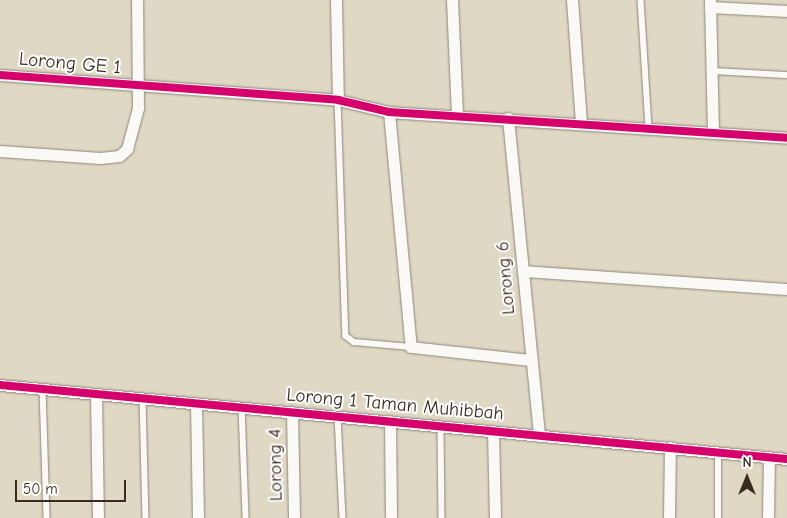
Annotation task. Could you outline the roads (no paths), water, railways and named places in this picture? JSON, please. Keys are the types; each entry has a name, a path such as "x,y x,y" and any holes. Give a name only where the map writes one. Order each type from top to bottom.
{"street":[{"path":"0,151 119,156 127,149 134,132 137,86 137,0"},
{"path":"336,0 338,100"},
{"path":"452,0 457,114"},
{"path":"572,0 581,123"},
{"path":"713,131 710,4 787,12"},
{"name":"Lorong GE 1","path":"0,75 338,100 390,112 457,114 713,131 787,138"},
{"path":"390,112 412,347 531,360"},
{"name":"Lorong 6","path":"508,118 539,435"},
{"path":"523,271 787,289"},
{"name":"Lorong 1 Taman Muhibbah","path":"0,385 787,458"},
{"path":"96,394 98,518"},
{"path":"196,403 198,518"},
{"name":"Lorong 4","path":"292,412 294,518"},
{"path":"390,421 391,518"},
{"path":"493,431 495,518"},
{"path":"669,518 670,448"},
{"path":"768,518 769,457"}],"lane":[{"path":"641,0 649,127"},
{"path":"711,71 787,75"},
{"path":"338,100 346,336 354,342 412,347"},
{"path":"43,389 47,518"},
{"path":"142,398 146,518"},
{"path":"242,407 246,518"},
{"path":"338,416 343,518"},
{"path":"441,426 442,518"},
{"path":"718,452 718,518"}]}
